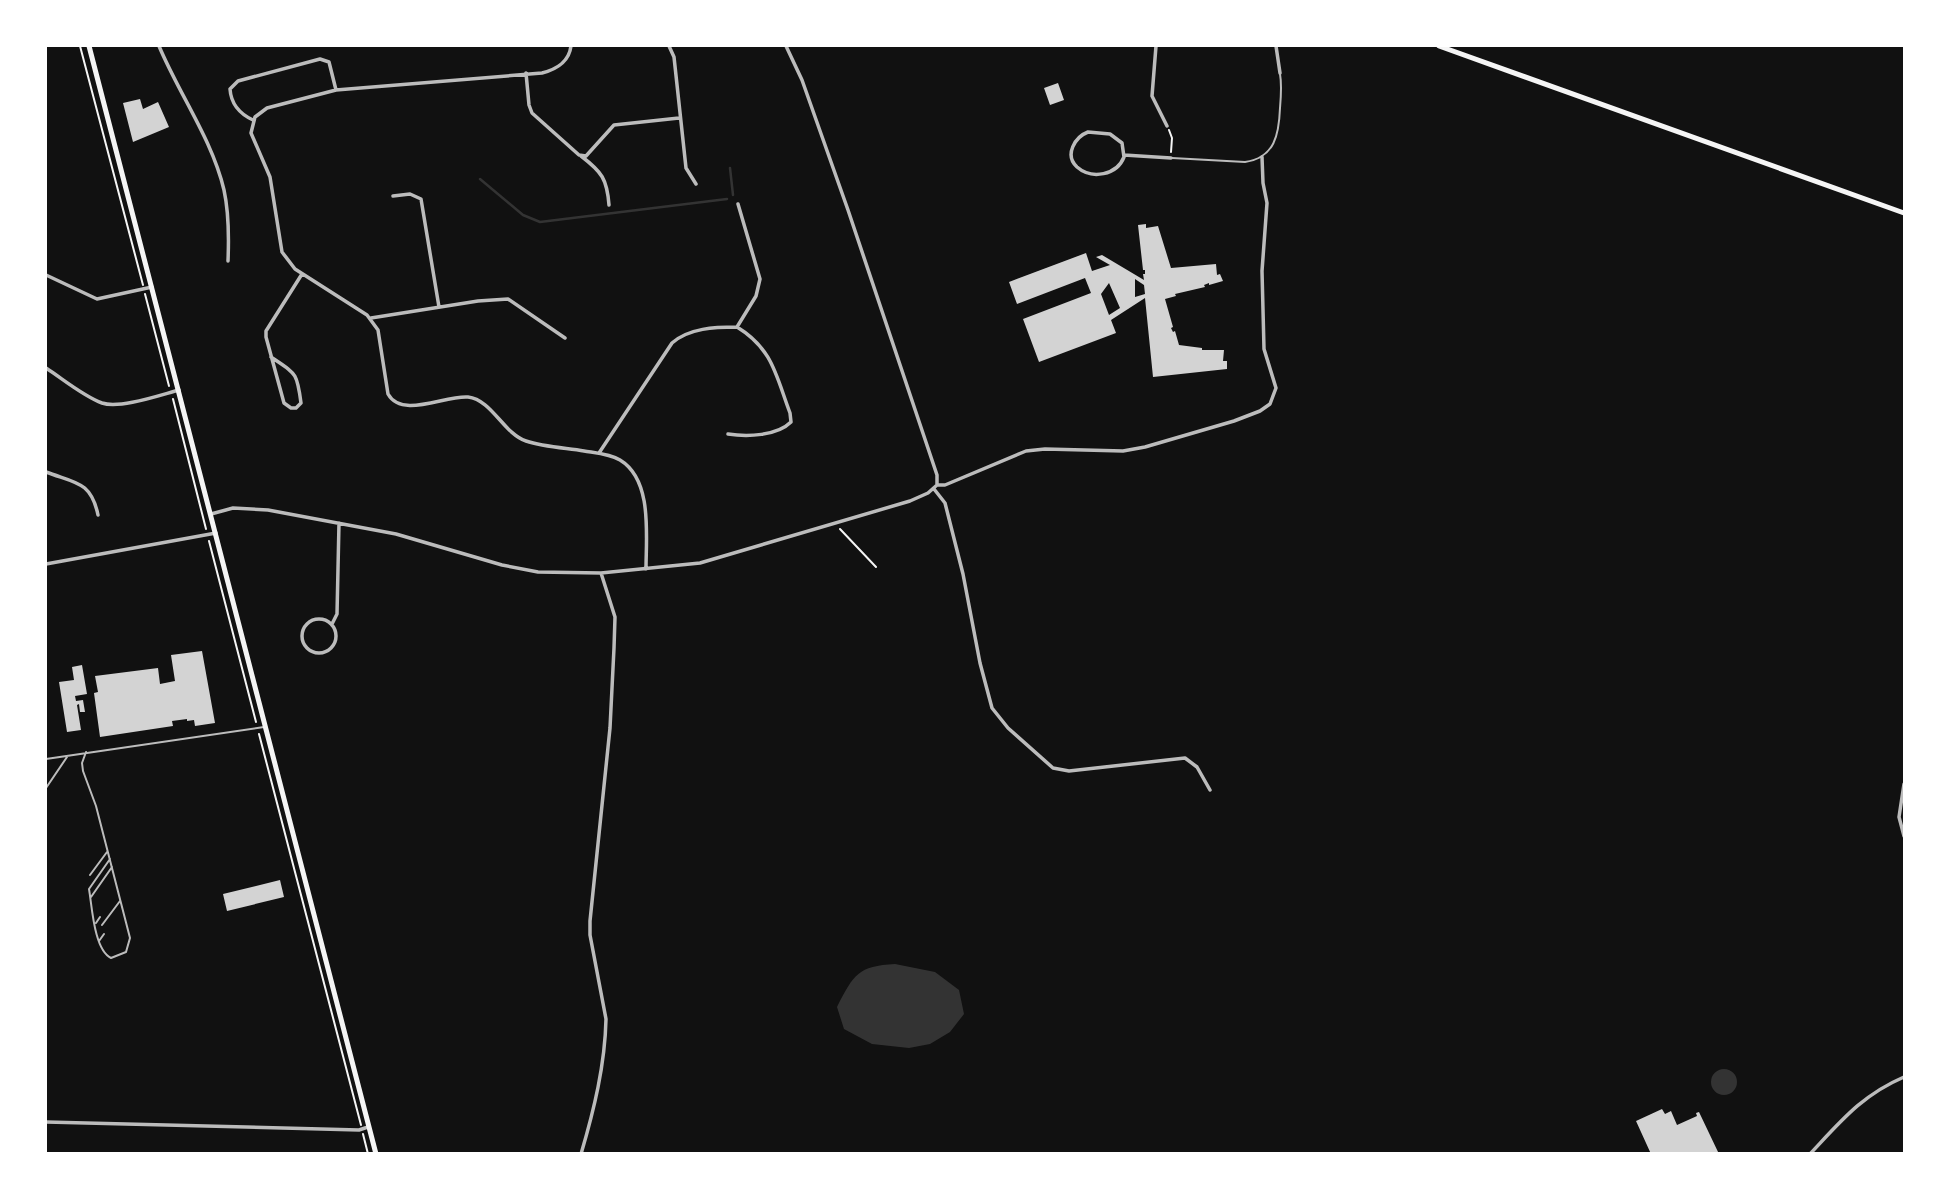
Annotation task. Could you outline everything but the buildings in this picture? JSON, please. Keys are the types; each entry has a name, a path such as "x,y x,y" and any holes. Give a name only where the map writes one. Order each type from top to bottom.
{"main road":[{"path":"89,46 376,1153"},
{"path":"1439,46 1905,213"}],"street":[{"path":"159,46 214,159 224,189 228,220 228,261"},
{"path":"571,46 567,59 554,70 336,90 267,108 253,120 251,133 270,177 282,253 302,274 370,318 378,330 388,394 396,403 402,406 474,398 515,435 527,441 599,453 620,460 628,467 645,500 646,569"},
{"path":"669,46 674,57 685,168 696,184"},
{"path":"786,46 802,80 848,210 937,475 935,487 945,503 992,708 1008,728 1053,768 1069,771 1185,758 1197,767 1210,790"},
{"path":"1156,46 1152,96 1167,126"},
{"path":"1276,46 1280,73"},
{"path":"253,120 240,113 231,94 233,85 238,81 320,59 329,62 336,90"},
{"path":"526,73 532,113 596,167 608,184 609,205"},
{"path":"579,155 586,156 614,125 679,118"},
{"path":"1092,132 1116,137 1123,147 1124,155 1118,168 1103,173 1077,167 1072,159 1072,151 1079,136 1092,132"},
{"path":"1124,155 1171,156"},
{"path":"211,514 252,508 339,523 396,534 502,565 538,572 601,573 646,569 700,563 910,500 935,487 1026,452 1045,449 1122,451 1234,421 1270,404 1276,388 1264,349 1262,271 1267,203 1262,183 1262,157"},
{"path":"393,196 410,194 421,198 439,307"},
{"path":"737,327 756,296 760,279 738,204"},
{"path":"271,356 298,379 301,403 296,408 284,403 271,356 266,331 302,274"},
{"path":"46,275 97,299 152,287"},
{"path":"370,318 498,298 508,299 565,338"},
{"path":"599,453 672,343 690,332 737,327 760,343 768,355 790,413 790,422 783,429 768,433 728,434"},
{"path":"46,368 106,404 117,405 178,390"},
{"path":"46,472 89,491 98,516"},
{"path":"332,624 337,614 339,523"},
{"path":"46,564 216,533"},
{"path":"581,1153 600,1082 606,1030 590,921 610,728 615,617 601,573"},
{"path":"318,619 332,624 337,634 331,649 315,653 306,647 302,636 309,622 318,619"},
{"path":"1905,783 1899,817 1905,836"},
{"path":"1810,1153 1860,1101 1905,1077"},
{"path":"46,1122 362,1129 369,1127"}],"lane":[{"path":"1171,156 1245,162 1262,157 1275,143 1280,128 1280,73"},
{"path":"46,759 265,726"},
{"path":"86,752 82,763 83,771 96,806 108,851 110,859 112,867 130,943 122,955 111,958 102,952 89,889 110,859"},
{"path":"46,788 68,755"},
{"path":"90,875 108,851"},
{"path":"90,897 112,867"},
{"path":"92,906 96,900"},
{"path":"102,925 120,900"},
{"path":"95,924 100,917"},
{"path":"99,942 104,934"}],"path":[{"path":"80,46 368,1153"},
{"path":"1167,126 1172,138 1171,156"},
{"path":"835,523 876,568"}],"shaded area":[{"path":"895,964 935,972 959,990 964,1014 950,1032 930,1044 909,1048 872,1044 844,1029 837,1007 853,979 873,967"},
{"path":"1724,1069 1733,1073 1737,1082 1733,1091 1724,1095 1715,1091 1711,1082 1715,1073"}],"waterway":[{"path":"730,168 733,195"},
{"path":"480,179 523,215 540,222 727,199"}]}
